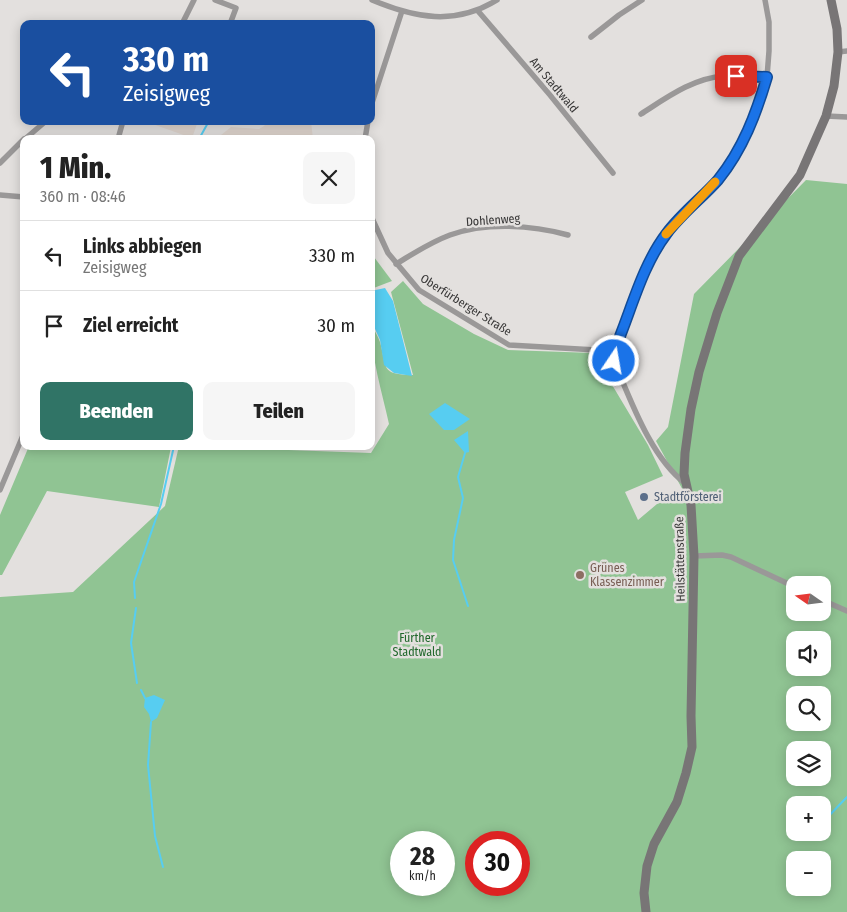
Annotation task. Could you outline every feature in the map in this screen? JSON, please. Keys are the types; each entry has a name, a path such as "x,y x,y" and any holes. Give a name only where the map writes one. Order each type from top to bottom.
{"street":[{"path":"184,20 194,0"},
{"path":"215,0 236,8 232,20"},
{"path":"372,0 402,12 433,17 478,11 497,0"},
{"path":"591,37 642,0"},
{"path":"686,484 672,473 642,427 614,361 614,351 647,269 667,232 717,180 741,146 751,126 767,77 769,22 765,0"},
{"name":"Heilstättenstraße","path":"646,912 644,893 647,866 654,844 677,802 692,747 694,556 691,505 684,474 690,409 717,312 739,256 800,175 826,116 842,52 831,0"},
{"name":"Am Stadtwald","path":"478,11 550,95 613,173"},
{"path":"375,94 402,12"},
{"path":"641,114 672,93 698,82 722,76 767,77"},
{"path":"826,116 847,118"},
{"path":"29,135 41,125"},
{"path":"0,163 20,143"},
{"path":"0,195 20,197"},
{"name":"Oberfürberger Straße","path":"375,226 396,264 419,290 509,345 614,351"},
{"name":"Dohlenweg","path":"396,264 431,243 452,234 473,229 499,227 535,228 568,235"},
{"path":"0,490 20,442"},
{"path":"694,556 714,555 731,557 786,583"},
{"path":"831,604 847,611"}],"shaded area":[{"path":"155,125 197,125 193,135 184,135"},
{"path":"311,125 313,135 221,135 231,127 259,129 264,126"}],"green space":[{"name":"Fürther Stadtwald","path":"806,180 847,184 847,912 0,912 0,597 73,592 165,506 178,450 289,450 371,453 375,450 375,447 389,424 375,362 375,331 387,368 402,375 413,375 391,292 403,281 423,304 474,334 508,350 593,353 648,445 663,476 625,492 638,520 657,504 685,494 656,441 668,427 694,294"},
{"path":"375,258 392,281 375,287"},
{"path":"27,450 170,450 159,507 47,491 2,575 0,575 0,515"}],"water":[{"path":"385,288 393,301 412,376 394,373 384,365 380,340 375,329 375,290"},
{"path":"445,403 470,419 454,430 444,430 429,414"},
{"path":"468,431 469,452 465,453 454,440"},
{"path":"154,695 165,700 157,718 151,722 149,714 144,707 145,698"}],"waterway":[{"path":"201,135 207,125"},
{"path":"135,598 134,582 161,504 173,450"},
{"path":"465,453 458,477 463,498 454,540 453,560 468,606"},
{"path":"136,608 131,643 137,683"},
{"path":"141,690 145,698"},
{"path":"151,722 148,765 155,836 163,867"},
{"path":"831,814 847,797"}],"slow traffic":[{"path":"666,234 715,182"}],"place":[{"name":"Stadtförsterei","path":"644,497"},
{"name":"Grünes Klassenzimmer","path":"580,575"}],"route":[{"path":"614,361 614,351 627,317 647,269 667,232 717,180 732,161 751,126 767,77 736,76"}]}
